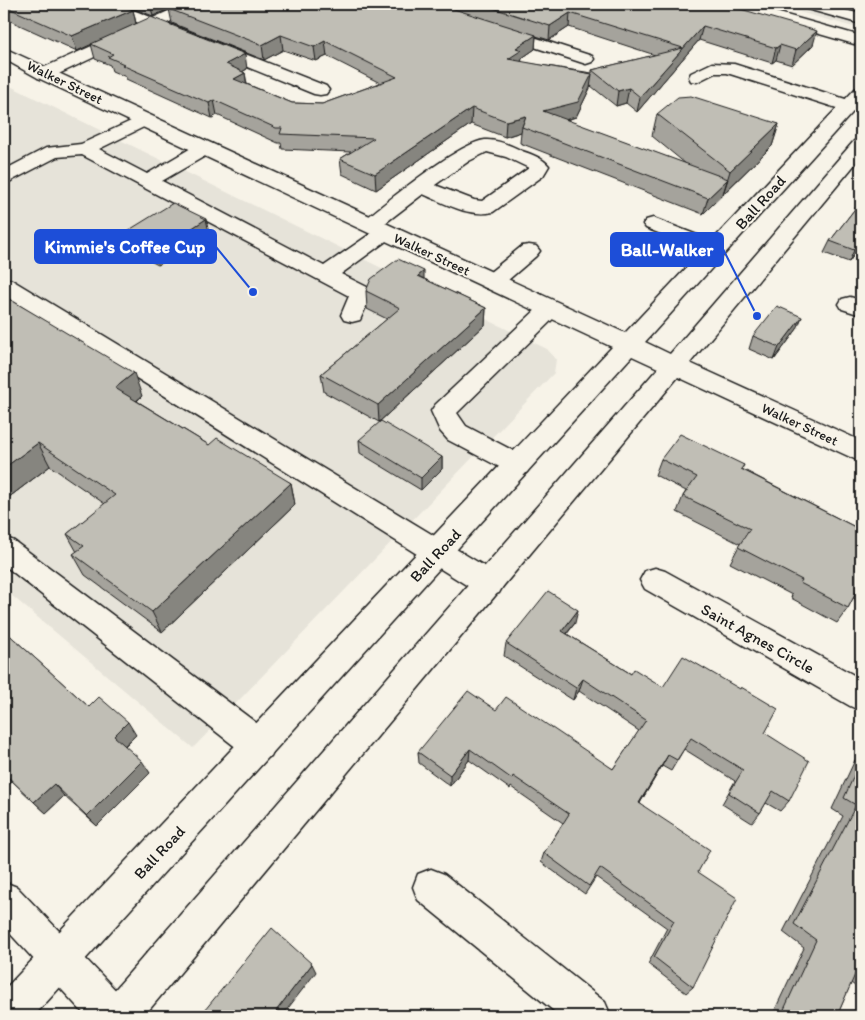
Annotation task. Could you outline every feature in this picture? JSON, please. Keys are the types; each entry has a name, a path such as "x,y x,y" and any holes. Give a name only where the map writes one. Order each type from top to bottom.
{"main road":[{"path":"105,4 320,90"},
{"path":"44,74 196,4"},
{"path":"731,4 861,41"},
{"path":"805,4 861,19"},
{"path":"481,25 586,59"},
{"name":"Walker Street","path":"4,53 44,74 861,452"},
{"path":"697,78 712,68 728,68 855,100"},
{"name":"Ball Road","path":"7,1016 855,100"},
{"path":"4,177 53,152 85,149 144,120"},
{"path":"118,1016 489,584 861,145"},
{"path":"325,274 422,187 475,149 489,146 539,166 536,172 486,208 470,206 422,187"},
{"path":"147,182 205,148"},
{"path":"85,149 361,292 352,315"},
{"path":"653,224 716,249"},
{"path":"492,282 529,251"},
{"path":"4,285 489,584"},
{"path":"518,465 457,433 449,424 444,411 550,309"},
{"path":"4,549 259,745"},
{"name":"Saint Agnes Circle","path":"655,580 861,696"},
{"path":"431,887 591,1016"},
{"path":"4,900 113,1016"}],"shaded area":[{"path":"770,4 861,4 861,29"},
{"path":"4,83 547,349 556,359 554,373 193,748 4,589"}],"building":[{"path":"4,4 118,4 133,10 72,36 4,6"},
{"path":"179,4 438,4 536,35 516,48 522,50 508,59 592,74 578,102 543,111 728,179 708,198 522,127 526,116 506,121 472,108 375,174 340,159 374,138 280,134 282,128 276,128 214,100 209,103 122,65 124,64 108,57 113,54 91,44 151,17 245,54 226,64 245,73 234,79 292,103 322,104 397,77 325,41 314,47 281,35 262,45 169,9"},
{"path":"480,4 723,4 817,31 796,50 780,45 776,48 703,26 640,97 629,88 618,91 592,70 683,48 570,13 550,26"},
{"path":"691,96 779,124 730,171 657,114 678,97"},
{"path":"861,201 861,240 854,250 830,241"},
{"path":"173,203 206,219 154,253 121,235"},
{"path":"398,259 424,271 418,276 486,308 378,405 321,374 400,308 366,291 371,279"},
{"path":"11,300 134,373 115,388 209,445 217,438 291,483 152,612 73,554 84,546 67,534 115,495 38,443 4,468 4,304"},
{"path":"777,306 802,317 779,347 753,336"},
{"path":"381,421 442,457 421,478 359,440"},
{"path":"680,434 744,465 741,469 861,530 861,583 848,608 800,583 802,580 738,547 750,529 683,496 697,477 661,459"},
{"path":"548,591 578,610 562,631 631,674 634,669 663,687 683,656 778,709 765,733 809,761 789,801 773,791 760,813 729,793 743,770 691,738 677,760 668,755 639,803 710,850 698,872 737,898 693,987 654,957 674,921 600,868 589,886 544,853 569,814 513,776 512,779 470,749 450,775 418,752 468,691 496,710 506,697 613,769 646,720 583,679 576,688 506,643"},
{"path":"4,630 89,707 99,697 128,722 114,736 142,761 87,816 54,784 34,802 4,773"},
{"path":"861,760 861,973 857,970 837,1016 781,1016 816,940 794,924 856,805 844,798"},
{"path":"272,928 312,964 276,1011 282,1016 200,1016"}],"place":[{"name":"Kimmie's Coffee Cup","path":"253,292"},
{"name":"Ball-Walker","path":"757,316"}]}
